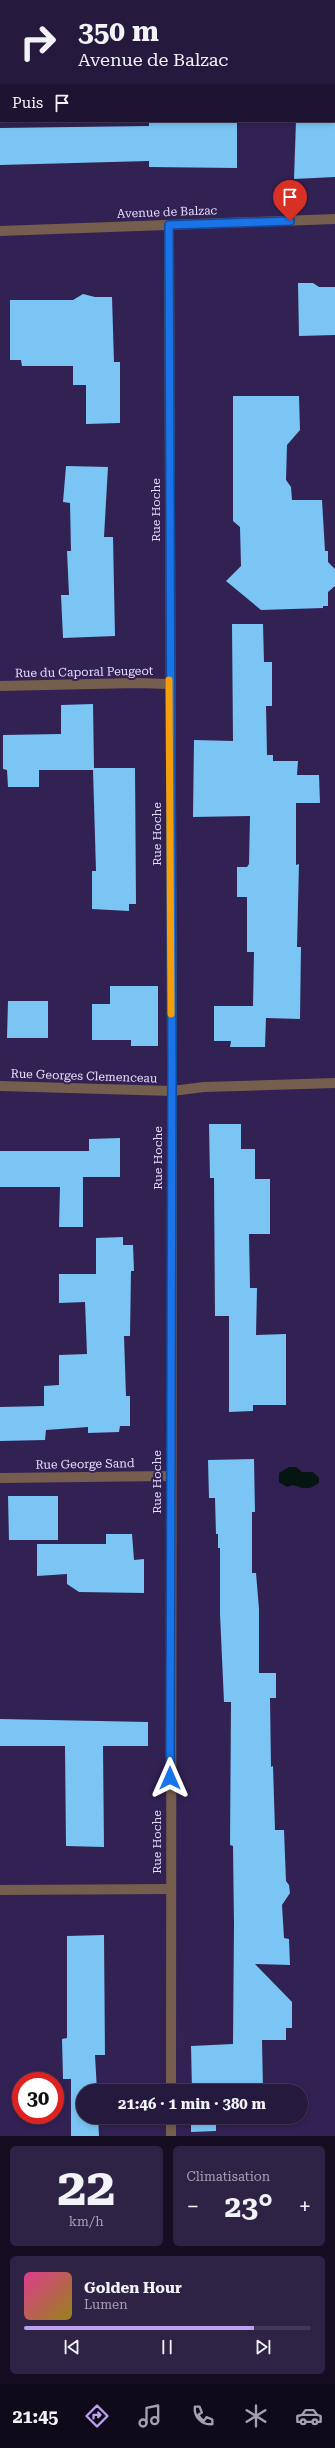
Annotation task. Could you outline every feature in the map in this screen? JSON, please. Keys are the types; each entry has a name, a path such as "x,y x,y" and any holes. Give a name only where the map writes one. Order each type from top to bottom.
{"street":[{"name":"Avenue de Balzac","path":"0,231 335,219"},
{"name":"Rue Hoche","path":"169,225 169,684 172,1091 170,1476 171,2084"},
{"name":"Rue du Caporal Peugeot","path":"0,686 137,683 169,684"},
{"name":"Rue Georges Clemenceau","path":"0,1086 172,1091 204,1087 335,1083"},
{"name":"Rue George Sand","path":"0,1478 170,1476"},
{"path":"0,1890 171,1890"},
{"path":"171,2124 171,2136"}],"shaded area":[{"path":"289,1467 296,1467 302,1472 313,1472 319,1478 319,1483 310,1488 302,1488 293,1485 287,1487 279,1482 279,1473"}],"building":[{"path":"149,122 237,122 237,168 149,167 149,161 0,165 0,128 149,126"},
{"path":"296,122 335,122 335,177 294,179"},
{"path":"298,283 313,283 319,287 335,287 335,335 299,336"},
{"path":"83,294 95,297 112,297 114,362 120,362 120,423 86,424 86,385 73,385 73,366 22,366 21,360 10,360 10,300 73,300"},
{"path":"233,396 299,396 300,430 287,445 286,480 291,487 292,500 322,500 325,551 328,551 328,562 335,569 335,586 328,592 328,606 323,606 323,608 261,610 226,581 241,566 240,527 233,521"},
{"path":"66,466 108,467 104,537 113,537 115,636 63,638 61,595 69,595 67,551 71,551 70,503 63,502"},
{"path":"232,624 263,624 264,662 272,662 272,706 266,706 267,755 273,755 273,761 298,761 297,775 319,775 320,803 296,803 296,865 299,864 297,947 301,947 300,1019 266,1018 265,1047 230,1047 231,1041 214,1041 214,1006 253,1006 254,952 247,952 247,897 237,897 237,867 247,867 249,864 250,816 193,817 194,740 233,741"},
{"path":"93,704 94,768 135,768 136,904 129,904 129,911 92,909 92,871 96,871 93,770 39,770 39,787 8,787 7,770 3,769 3,735 61,734 61,705"},
{"path":"110,986 158,986 158,1046 131,1046 131,1040 92,1040 92,1004 110,1004"},
{"path":"8,1001 48,1001 48,1038 7,1038"},
{"path":"209,1124 241,1124 241,1149 255,1149 255,1179 270,1179 270,1234 249,1234 250,1288 257,1288 256,1335 286,1334 286,1405 253,1405 253,1411 229,1412 229,1316 215,1316 214,1178 210,1178"},
{"path":"120,1138 120,1177 83,1177 83,1227 59,1227 60,1187 0,1187 0,1151 89,1151 89,1139"},
{"path":"123,1237 123,1245 133,1245 134,1271 131,1271 130,1336 124,1336 126,1396 130,1396 130,1426 120,1426 119,1432 88,1433 88,1427 46,1430 45,1440 0,1441 0,1407 44,1406 44,1386 59,1385 59,1355 87,1354 85,1302 59,1303 59,1274 96,1274 96,1238"},
{"path":"254,1459 255,1512 252,1512 252,1573 256,1573 259,1609 259,1673 276,1673 276,1698 270,1698 271,1767 273,1766 275,1830 284,1830 286,1881 289,1885 290,1893 282,1905 284,1938 289,1939 290,1965 255,1964 292,2002 292,2028 286,2028 286,2040 262,2040 263,2084 192,2084 191,2046 233,2044 233,1846 230,1845 231,1702 224,1702 220,1614 220,1548 218,1548 218,1534 216,1534 215,1498 209,1498 208,1460"},
{"path":"8,1496 58,1496 58,1540 9,1540"},
{"path":"106,1534 132,1534 134,1560 144,1559 144,1593 79,1592 67,1584 67,1574 37,1576 37,1544 106,1544"},
{"path":"0,1719 148,1722 148,1746 103,1746 104,1847 66,1846 65,1746 0,1746"},
{"path":"104,1935 105,2055 95,2055 97,2084 76,2084 76,2124 98,2124 99,2136 71,2136 71,2079 64,2079 62,2039 67,2038 67,1936"},
{"path":"191,2124 216,2124 216,2131 191,2132"}],"slow traffic":[{"path":"169,680 171,1014"}],"route":[{"path":"170,1778 172,1067 169,684 169,225 290,221"}]}
